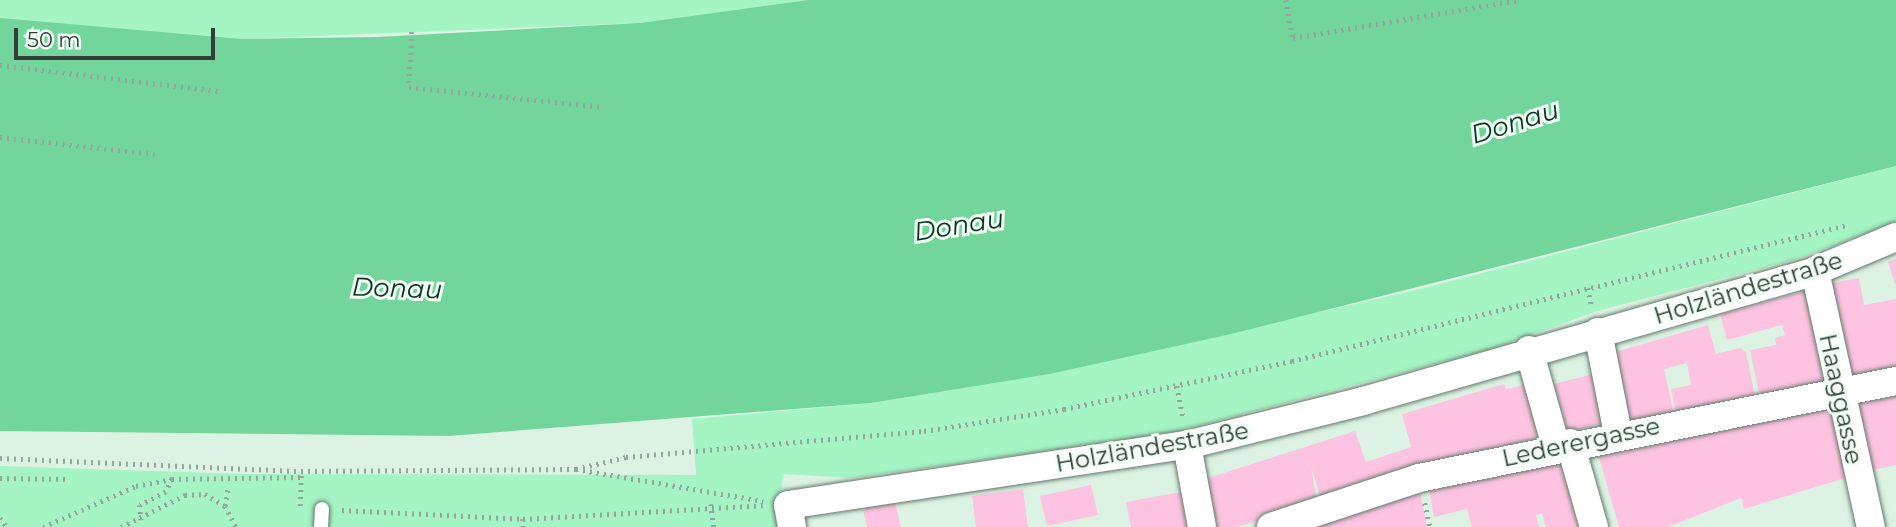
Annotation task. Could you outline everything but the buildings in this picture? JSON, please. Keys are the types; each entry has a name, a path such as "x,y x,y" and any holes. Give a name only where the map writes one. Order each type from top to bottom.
{"street":[{"name":"Holzländestraße","path":"790,516 1186,437 1598,332 1815,271 1896,237"},
{"name":"Haaggasse","path":"1815,271 1871,527"},
{"path":"1598,332 1618,434"},
{"path":"1529,350 1594,527"},
{"name":"Lederergasse","path":"1271,527 1419,478 1563,445 1839,389 1896,381"},
{"path":"1186,437 1202,527"}],"lane":[{"path":"321,527 322,509"}],"path":[{"path":"1286,0 1293,38 1520,0"},
{"path":"412,32 409,87 601,107"},
{"path":"0,65 217,91"},
{"path":"0,136 155,154"},
{"path":"43,527 136,486 172,479 576,469 626,457 924,430 1177,386 1858,222"},
{"path":"1177,386 1186,437"},
{"path":"0,458 301,474"},
{"path":"576,469 790,516"},
{"path":"301,474 300,508 523,519 711,504 790,516"},
{"path":"0,478 68,480"},
{"path":"141,520 140,505 166,492 172,479"},
{"path":"225,506 229,486"},
{"path":"121,527 141,520 185,495 205,494 225,506 236,527"},
{"path":"711,504 714,527"},
{"path":"0,518 7,527"},
{"path":"523,519 523,527"}],"shaded area":[{"path":"0,0 808,0 640,23 241,39 137,36 0,20"},
{"path":"1896,166 1896,222 1794,260 1597,311 1492,349 1167,434 852,478 783,474 779,527 0,527 0,466 244,474 696,475 692,419 871,403 1050,374 1424,288"}],"water":[{"name":"Donau","path":"808,0 1896,0 1896,166 1231,334 1050,374 871,403 448,436 0,431 0,18 241,39 377,37 640,23"}]}
